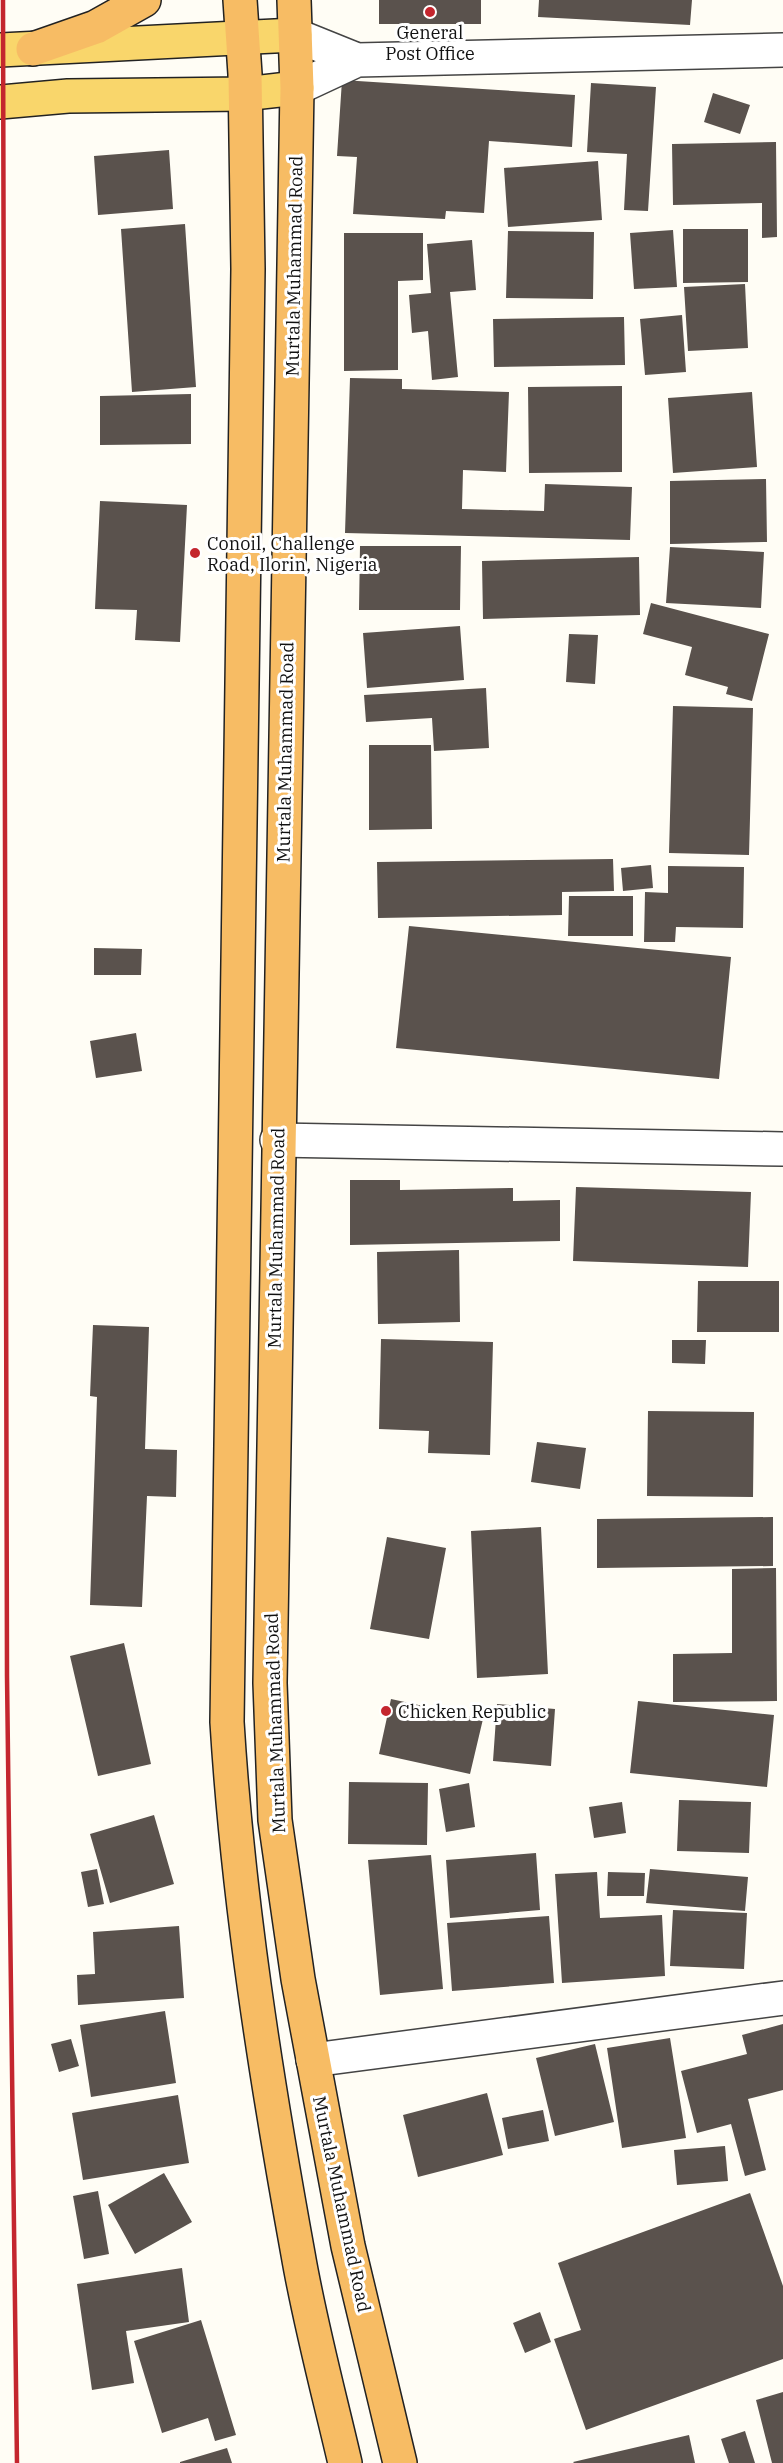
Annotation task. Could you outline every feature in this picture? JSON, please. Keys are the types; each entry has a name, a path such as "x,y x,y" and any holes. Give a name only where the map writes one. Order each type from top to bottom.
{"highway":[{"path":"33,49 96,27 144,0"},
{"path":"240,0 245,94 248,269 227,1722 234,1830 249,1950 298,2256 345,2463"},
{"name":"Murtala Muhammad Road","path":"294,0 297,88 277,1140 270,1683 275,1820 313,2060 348,2246 400,2463"},
{"path":"348,2246 392,2463"},
{"path":"298,2256 367,2463"}],"main road":[{"path":"0,50 295,35"},
{"path":"0,102 68,96 245,94 297,88"}],"street":[{"path":"295,35 357,60 783,50"},
{"path":"297,88 357,60"},
{"path":"277,1140 783,1149"},
{"path":"313,2060 783,1998"}],"building":[{"name":"General Post Office","path":"379,0 481,0 481,24 379,24"},
{"path":"539,0 692,0 690,25 538,17"},
{"path":"342,80 575,95 572,147 489,141 484,213 446,211 445,219 353,214 357,157 337,156"},
{"path":"591,83 656,87 648,211 624,210 627,154 587,152"},
{"path":"713,93 750,105 740,134 704,122"},
{"path":"776,142 777,237 762,238 762,203 673,205 672,144"},
{"path":"169,150 173,209 98,215 94,156"},
{"path":"598,161 602,220 508,227 504,168"},
{"path":"185,224 196,387 132,392 121,229"},
{"path":"683,229 748,229 748,282 683,283"},
{"path":"673,230 677,287 634,289 630,233"},
{"path":"508,231 594,232 593,299 506,298"},
{"path":"344,233 423,233 423,280 398,281 398,370 344,371"},
{"path":"472,240 476,290 450,292 458,377 432,380 428,331 412,333 409,295 431,293 427,244"},
{"path":"745,284 748,348 688,351 684,287"},
{"path":"682,315 686,372 645,375 640,319"},
{"path":"624,317 625,365 494,367 493,319"},
{"path":"350,378 402,379 402,389 509,392 506,472 463,470 462,509 544,511 545,484 632,487 630,540 345,533"},
{"path":"622,386 622,472 529,473 528,387"},
{"path":"752,392 757,467 673,473 668,398"},
{"path":"191,394 191,444 100,445 100,396"},
{"path":"766,479 767,542 670,544 670,481"},
{"path":"100,501 187,505 180,642 135,640 137,610 95,609"},
{"path":"360,546 461,546 460,610 359,610"},
{"path":"670,547 764,552 761,608 666,603"},
{"path":"639,557 640,615 483,619 482,561"},
{"path":"651,603 769,634 752,701 726,694 728,687 685,675 692,647 643,634"},
{"path":"460,626 464,680 367,688 363,633"},
{"path":"569,634 598,635 595,684 566,682"},
{"path":"486,688 489,748 434,751 432,718 366,722 364,695"},
{"path":"673,706 753,708 749,855 669,853"},
{"path":"369,745 431,745 432,829 369,830"},
{"path":"613,859 614,891 562,892 562,915 378,918 377,862"},
{"path":"651,865 653,888 623,891 621,868"},
{"path":"668,866 744,867 743,928 676,927 675,942 644,942 645,892 668,893"},
{"path":"569,896 633,896 633,936 568,936"},
{"path":"409,926 731,957 719,1079 396,1048"},
{"path":"94,948 142,949 141,975 94,975"},
{"path":"136,1033 142,1071 96,1078 90,1041"},
{"path":"350,1180 400,1180 400,1190 513,1188 513,1201 560,1200 560,1241 350,1245"},
{"path":"576,1187 751,1192 748,1267 573,1261"},
{"path":"459,1250 460,1322 378,1324 377,1252"},
{"path":"698,1281 779,1281 779,1332 697,1332"},
{"path":"93,1325 149,1327 145,1449 177,1450 176,1497 147,1496 142,1607 90,1605 97,1397 90,1396"},
{"path":"381,1339 493,1342 490,1455 428,1453 429,1431 379,1429"},
{"path":"672,1340 706,1340 705,1364 672,1363"},
{"path":"648,1411 754,1412 753,1497 647,1496"},
{"path":"537,1442 586,1448 580,1489 531,1482"},
{"path":"773,1517 773,1566 597,1568 597,1519"},
{"path":"541,1527 548,1674 477,1678 471,1531"},
{"path":"387,1537 446,1548 429,1639 370,1629"},
{"path":"776,1568 777,1701 673,1702 673,1654 732,1653 732,1569"},
{"path":"124,1643 151,1764 98,1776 70,1656"},
{"path":"391,1699 483,1719 470,1774 379,1754"},
{"path":"638,1701 774,1715 767,1787 630,1773"},
{"path":"497,1704 555,1709 551,1766 493,1761"},
{"path":"349,1782 428,1783 427,1845 348,1844"},
{"path":"469,1783 475,1827 446,1832 439,1789"},
{"path":"679,1800 751,1802 749,1853 677,1851"},
{"path":"622,1802 626,1833 594,1838 589,1807"},
{"path":"154,1815 174,1884 110,1903 90,1834"},
{"path":"536,1853 540,1910 450,1918 446,1860"},
{"path":"431,1855 443,1989 380,1995 368,1860"},
{"path":"97,1869 104,1904 88,1907 81,1872"},
{"path":"650,1869 748,1877 745,1911 646,1903"},
{"path":"597,1872 600,1918 662,1915 665,1976 562,1983 555,1874"},
{"path":"608,1872 645,1873 644,1896 607,1896"},
{"path":"673,1910 747,1913 744,1969 670,1966"},
{"path":"549,1916 554,1983 452,1991 447,1923"},
{"path":"179,1926 184,1998 78,2005 77,1975 95,1974 93,1932"},
{"path":"165,2011 176,2083 91,2097 80,2025"},
{"path":"783,2024 783,2090 748,2099 766,2170 745,2176 731,2124 697,2133 681,2071 747,2054 742,2035"},
{"path":"670,2038 686,2138 622,2148 607,2048"},
{"path":"71,2039 79,2066 59,2072 51,2044"},
{"path":"595,2044 614,2122 555,2136 536,2058"},
{"path":"487,2093 503,2155 418,2177 403,2115"},
{"path":"178,2095 189,2163 83,2180 72,2113"},
{"path":"543,2110 549,2141 508,2149 502,2118"},
{"path":"725,2146 728,2181 677,2185 674,2150"},
{"path":"164,2173 192,2222 135,2254 108,2205"},
{"path":"98,2191 109,2254 84,2259 73,2196"},
{"path":"750,2193 783,2286 783,2359 586,2430 554,2339 581,2330 558,2263"},
{"path":"182,2268 189,2322 126,2331 134,2383 92,2390 77,2284"},
{"path":"540,2312 551,2342 525,2353 513,2323"},
{"path":"201,2320 236,2435 215,2441 208,2418 162,2433 134,2341"},
{"path":"783,2392 783,2463 772,2463 756,2400"},
{"path":"745,2431 755,2463 729,2463 721,2439"},
{"path":"689,2435 695,2463 573,2462"},
{"path":"227,2448 232,2463 180,2463 180,2462"}],"railway":[{"path":"3,0 7,1676 17,2463"}],"place":[{"name":"General Post Office","path":"430,12"},
{"name":"Conoil, Challenge Road, Ilorin, Nigeria","path":"195,553"},
{"name":"Chicken Republic","path":"386,1711"}]}
